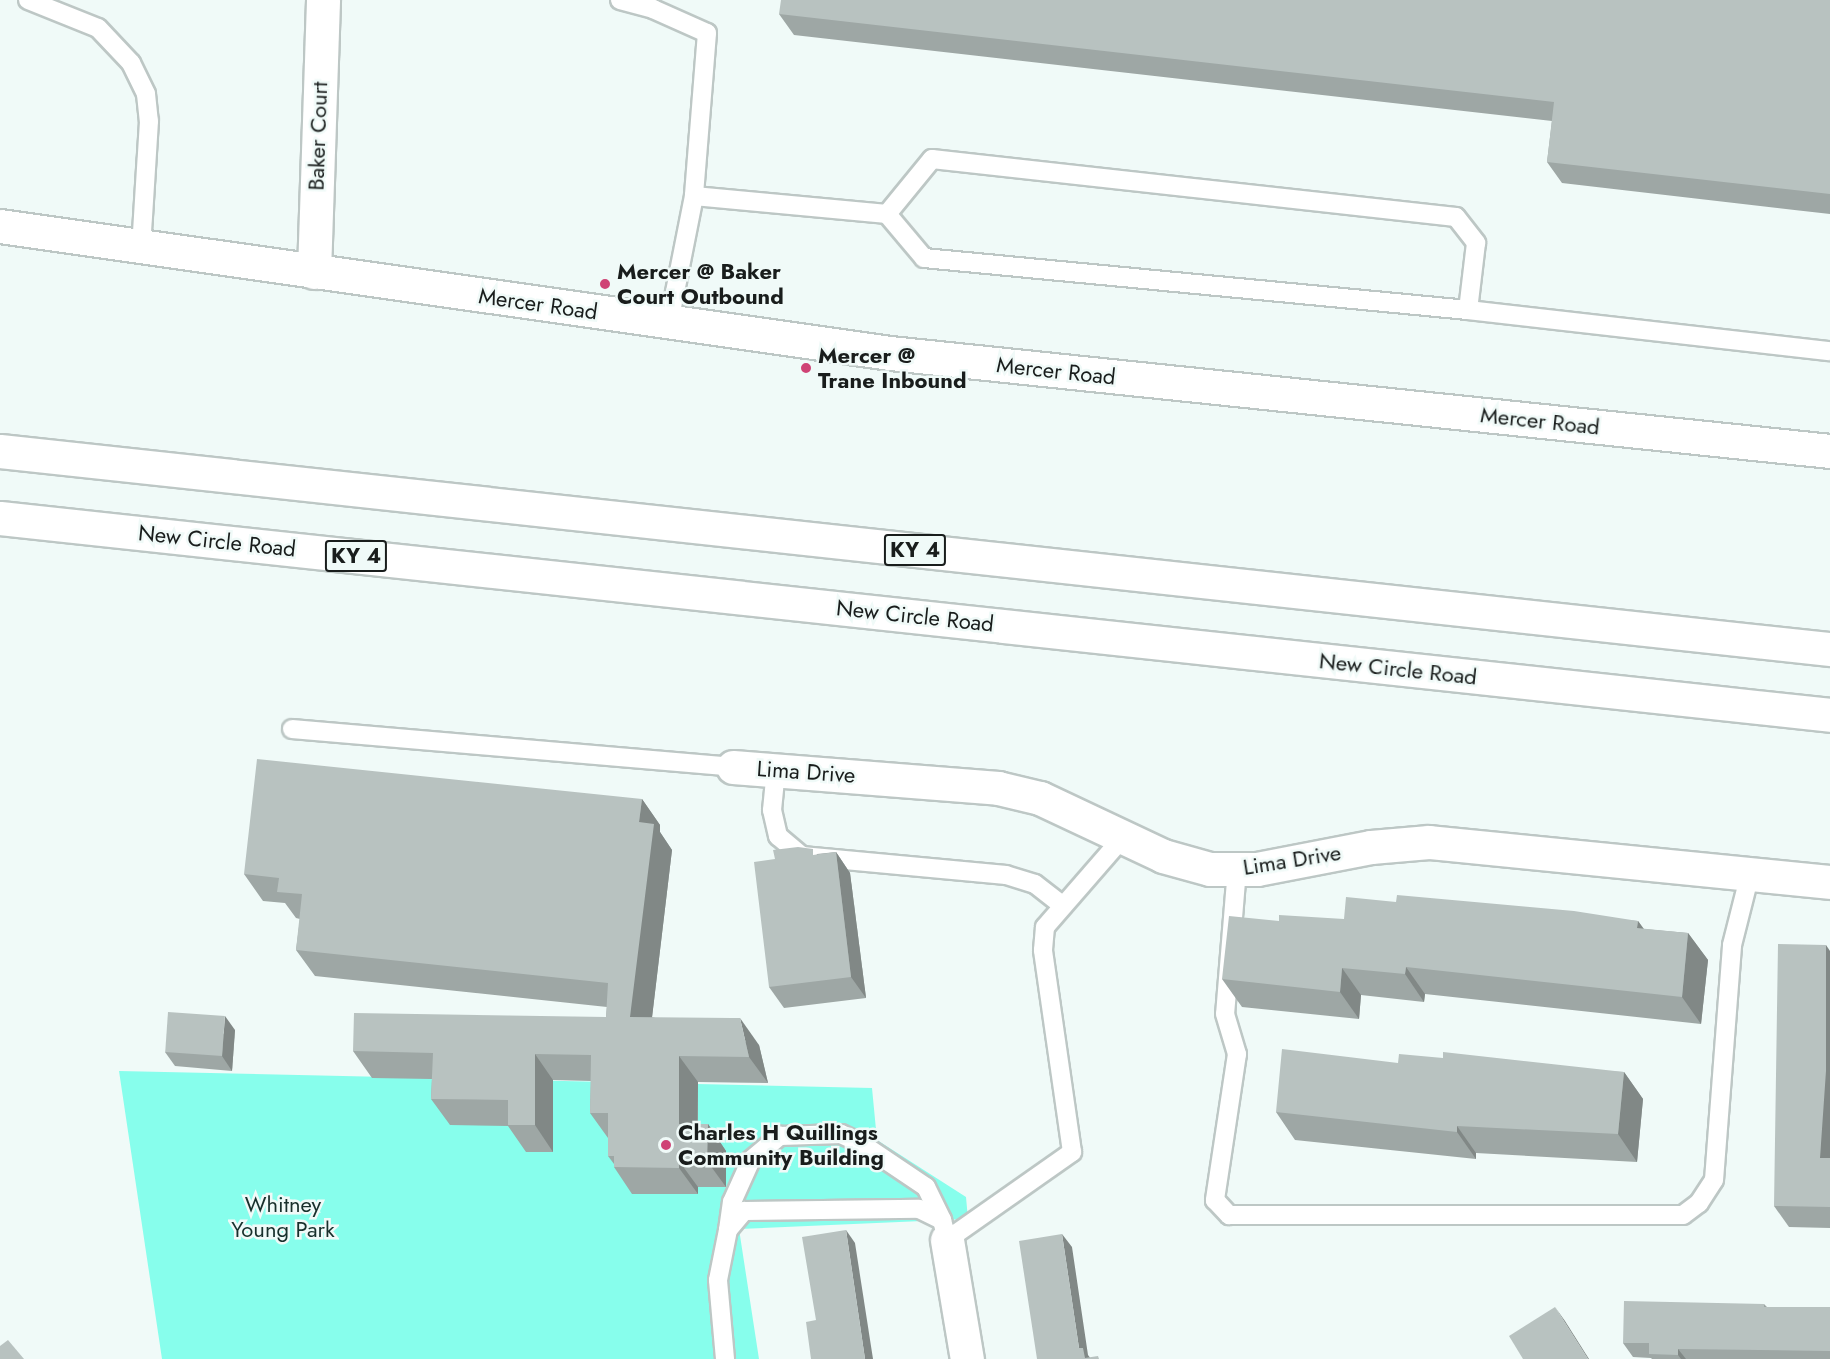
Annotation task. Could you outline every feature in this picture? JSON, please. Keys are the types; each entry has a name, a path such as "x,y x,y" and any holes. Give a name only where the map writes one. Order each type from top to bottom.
{"main road":[{"name":"Baker Court","path":"314,272 322,0"},
{"name":"Mercer Road","path":"0,226 890,353 1830,451"},
{"name":"KY 4","path":"0,452 1830,649"},
{"name":"New Circle Road","path":"0,518 1830,716"},
{"name":"Lima Drive","path":"733,767 998,788 1040,798 1163,856 1210,869 1257,869 1371,847 1429,842 1830,882"},
{"path":"944,1230 967,1359"}],"lane":[{"path":"28,0 98,28 131,63 146,94 149,121 141,247"},
{"path":"620,0 653,9 707,33 694,196 669,322"},
{"path":"887,214 932,159 1456,217 1476,243 1468,310"},
{"path":"694,196 887,214 924,258 1468,310 1830,351"},
{"path":"292,729 733,767"},
{"path":"776,770 772,810 778,836 802,856 1006,875 1035,884 1062,905"},
{"path":"944,1230 1072,1152 1043,950 1045,927 1124,836"},
{"path":"1237,869 1225,1014 1237,1054 1215,1200 1229,1215 1683,1215 1699,1203 1714,1180 1732,945 1750,874"},
{"path":"725,1359 718,1280 732,1202 751,1160 780,1136 841,1134 862,1144 926,1187 944,1230"},
{"path":"728,1230 744,1211 919,1209 944,1230"}],"green space":[{"name":"Whitney Young Park","path":"119,1071 872,1088 877,1140 966,1197 968,1219 739,1229 759,1359 162,1359"}],"building":[{"path":"781,0 1830,0 1830,194 1547,162 1554,102 779,14"},
{"path":"257,759 642,799 639,822 654,824 630,1017 740,1018 749,1057 679,1056 679,1124 708,1124 707,1161 679,1161 679,1168 614,1167 614,1156 608,1156 608,1113 590,1113 591,1055 535,1054 535,1125 508,1125 508,1100 431,1099 433,1053 353,1051 354,1013 606,1017 608,983 296,950 302,894 277,892 279,878 244,874"},
{"path":"798,847 813,849 813,855 836,852 851,977 769,987 754,862 775,859 773,850"},
{"path":"1397,895 1574,911 1638,921 1637,928 1688,933 1682,997 1406,967 1405,974 1342,968 1340,992 1222,979 1229,916 1279,921 1279,915 1344,919 1346,897 1396,902"},
{"path":"1778,944 1826,945 1826,1071 1820,1158 1830,1158 1830,1207 1774,1206"},
{"path":"168,1012 225,1016 222,1056 165,1052"},
{"path":"1282,1049 1398,1063 1399,1054 1443,1058 1443,1052 1624,1072 1618,1134 1457,1126 1457,1132 1276,1112"},
{"path":"846,1230 865,1359 811,1359 806,1322 816,1320 802,1237"},
{"path":"1062,1234 1079,1348 1083,1348 1085,1358 1098,1356 1099,1359 1037,1359 1019,1241"},
{"path":"1624,1301 1764,1304 1764,1307 1830,1307 1830,1351 1678,1349 1678,1355 1649,1354 1649,1343 1623,1343"},
{"path":"1555,1307 1588,1359 1523,1359 1509,1336"},
{"path":"8,1340 24,1359 0,1359 0,1346"}],"place":[{"name":"Mercer @ Baker Court Outbound","path":"605,284"},
{"name":"Mercer @ Trane Inbound","path":"806,368"},
{"name":"Charles H Quillings Community Building","path":"666,1145"}]}
